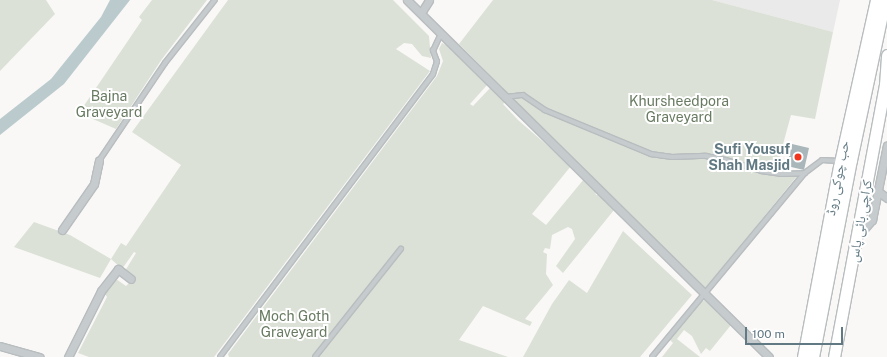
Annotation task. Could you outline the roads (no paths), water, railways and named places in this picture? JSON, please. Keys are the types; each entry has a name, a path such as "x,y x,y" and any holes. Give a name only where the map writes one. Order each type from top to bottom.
{"highway":[{"name":"حب چوکی روڈ","path":"803,357 840,161 876,0"},
{"path":"813,357 851,160 885,0"},
{"name":"کراچی بائی پاس","path":"834,357 886,82 887,55"}],"street":[{"path":"407,0 769,357"},
{"path":"421,13 429,0"},
{"path":"856,239 872,220 880,192 887,145"},
{"path":"62,230 94,184 99,161"},
{"path":"880,192 887,198"},
{"path":"68,357 74,351 102,291 118,269 131,279"},
{"path":"0,346 39,357"}],"lane":[{"path":"99,161 165,63 215,0"},
{"path":"220,357 433,74 437,62 433,51 441,33"},
{"path":"505,97 516,94 523,95 545,110 651,154 672,157 706,156 726,160 761,171 782,174 805,172"},
{"path":"652,357 703,293 805,172 822,160 840,161"},
{"path":"315,357 401,249"}],"place":[{"name":"Sufi Yousuf Shah Masjid","path":"798,157"}],"park label":[{"name":"Bajna Graveyard","path":"109,104"},
{"name":"Khursheedpora Graveyard","path":"679,110"},
{"name":"Moch Goth Graveyard","path":"294,324"}]}
